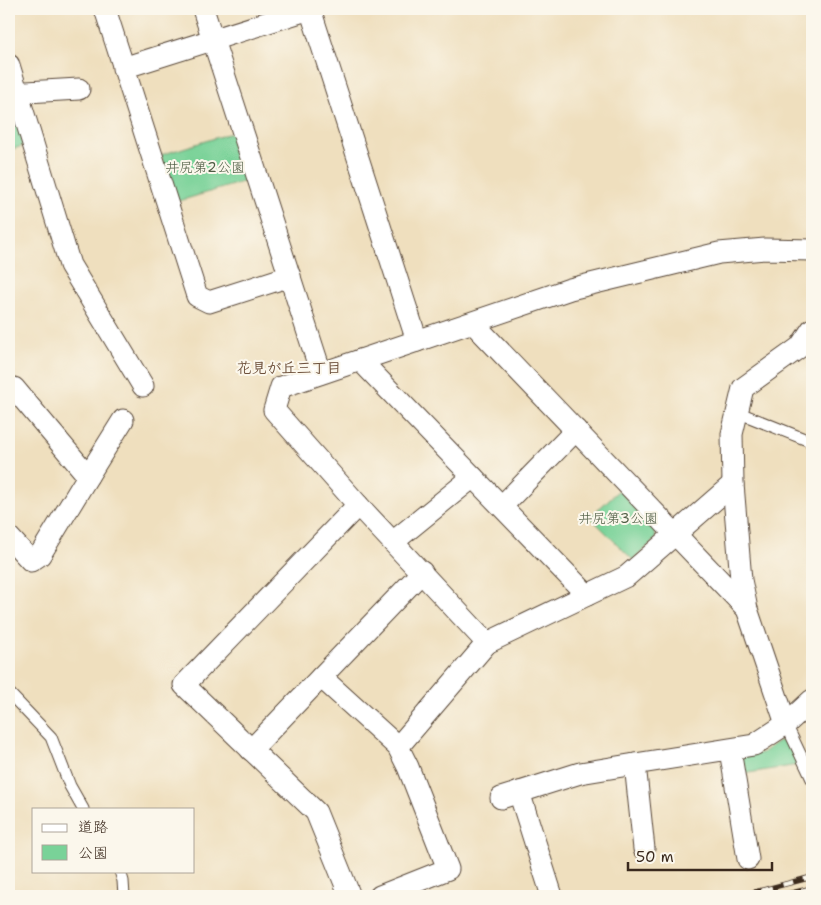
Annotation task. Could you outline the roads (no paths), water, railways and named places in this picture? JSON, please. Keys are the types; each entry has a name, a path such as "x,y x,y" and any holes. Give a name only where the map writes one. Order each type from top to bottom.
{"street":[{"path":"105,9 197,296 209,302 290,276"},
{"path":"203,9 321,373"},
{"path":"124,68 310,9 418,341"},
{"path":"9,65 13,93 70,266 144,386"},
{"path":"13,93 79,89"},
{"path":"487,643 358,505 274,410 281,387 570,289 719,253 765,249 812,250"},
{"path":"473,323 747,609"},
{"path":"786,724 747,609 741,580 733,484 732,434 743,388 800,347 812,329"},
{"path":"360,360 587,595"},
{"path":"9,387 14,388 88,476"},
{"path":"9,537 31,561 40,555 123,420"},
{"path":"502,506 576,430"},
{"path":"393,542 473,477"},
{"path":"398,748 487,643 627,576 733,484"},
{"path":"350,896 316,812 184,685 358,505"},
{"path":"252,750 422,572"},
{"path":"321,677 398,748 408,767 448,869 380,896"},
{"path":"552,896 510,795 580,773 754,745 786,724 812,700"},
{"path":"730,750 748,859"},
{"path":"634,764 644,849"}],"lane":[{"path":"737,412 812,442"},
{"path":"9,693 51,737 70,786 82,808"},
{"path":"786,724 812,779"},
{"path":"120,872 124,896"}],"railway":[{"path":"740,896 812,877"},
{"path":"780,896 812,888"}],"district":[{"name":"花見が丘三丁目","path":"289,368"}],"park label":[{"name":"井尻第2公園","path":"205,167"},
{"name":"井尻第3公園","path":"618,518"}]}
